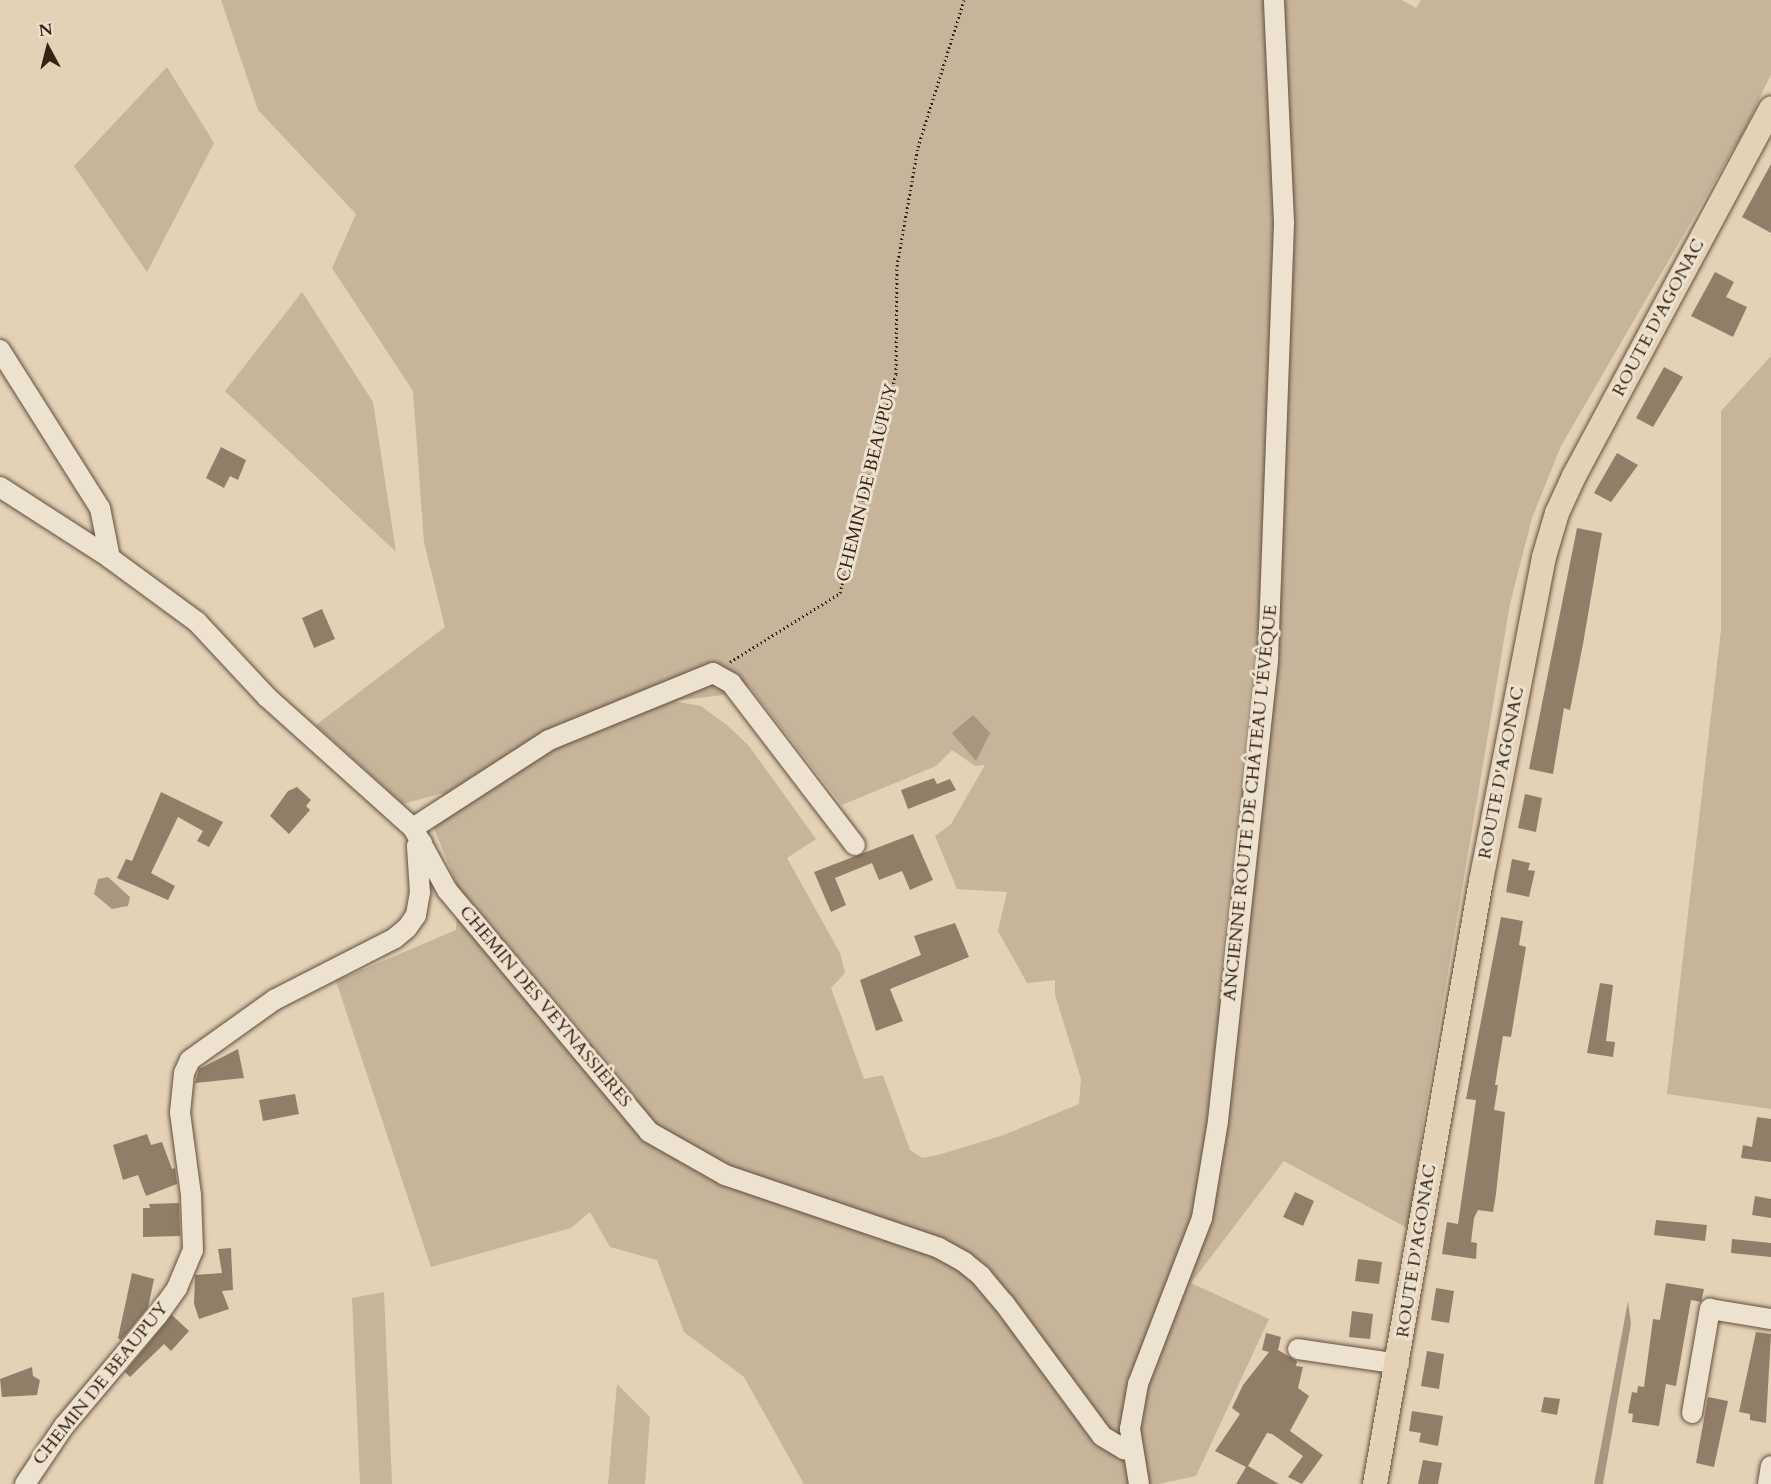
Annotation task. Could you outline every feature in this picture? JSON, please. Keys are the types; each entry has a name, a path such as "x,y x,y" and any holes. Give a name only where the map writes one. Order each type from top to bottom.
{"main road":[{"name":"ROUTE D'AGONAC","path":"1375,1484 1399,1364 1418,1232 1481,881 1554,524 1574,476 1771,109"}],"street":[{"name":"ANCIENNE ROUTE DE CHÂTEAU L'ÉVÊQUE","path":"1138,1484 1130,1429 1138,1384 1202,1218 1218,1121 1268,660 1284,222 1274,0"},
{"path":"0,350 100,508 110,558"},
{"name":"CHEMIN DES VEYNASSIÈRES","path":"0,487 110,558 197,622 267,698 417,835 447,890 649,1132 724,1175 939,1248 964,1262 981,1276 1004,1303 1102,1436 1124,1449 1132,1448"},
{"path":"417,835 549,740 713,673 731,683 855,845"},
{"name":"CHEMIN DE BEAUPUY","path":"25,1484 64,1426 157,1316 177,1287 193,1250 191,1195 180,1113 184,1073 190,1060 274,1000 395,938 407,928 416,915 420,892 417,835"},
{"path":"1692,1413 1710,1309 1771,1319"},
{"path":"1298,1349 1399,1364"},
{"path":"1768,1484 1771,1466"}],"path":[{"name":"CHEMIN DE BEAUPUY","path":"713,673 840,592 896,374 897,266 918,147 964,0"}],"shaded area":[{"path":"221,0 1402,0 1416,8 1421,0 1771,0 1771,74 1745,129 1561,446 1532,518 1510,604 1424,1115 1409,1229 1284,1161 1191,1283 1269,1319 1196,1476 1158,1484 804,1484 744,1377 684,1332 657,1260 610,1247 590,1212 571,1228 431,1267 336,981 456,930 458,888 432,823 443,793 403,804 316,725 445,627 424,542 413,391 332,268 356,214 258,110","holes":["749,686 842,805 936,766 952,750 975,766 985,765 951,824 935,836 957,889 1007,892 998,931 1027,983 1055,980 1055,995 1081,1079 1079,1104 1004,1135 938,1155 922,1158 910,1150 883,1075 864,1079 831,988 845,973 840,953 787,858 816,839 749,746 728,726 701,706 673,701 723,695"]},
{"path":"167,67 214,143 147,272 74,166"},
{"path":"302,292 373,402 396,552 225,391"},
{"path":"1771,356 1771,1109 1667,1094 1721,630 1721,411"},
{"path":"973,715 990,733 976,761 952,733"},
{"path":"108,877 130,897 128,906 112,909 94,894 98,879"},
{"path":"384,1292 392,1484 360,1484 352,1298"},
{"path":"1628,1301 1631,1324 1603,1484 1594,1484"},
{"path":"617,1384 650,1417 645,1484 608,1484"}],"building":[{"path":"1771,164 1771,233 1742,217"},
{"path":"1715,272 1734,282 1726,297 1747,307 1733,337 1691,316"},
{"path":"1664,367 1683,377 1653,427 1636,418"},
{"path":"221,447 246,460 238,480 230,476 224,488 206,478"},
{"path":"1617,453 1638,465 1611,502 1594,493"},
{"path":"1577,528 1602,533 1570,710 1564,708 1553,774 1529,769"},
{"path":"322,609 335,639 314,648 302,618"},
{"path":"934,778 937,784 950,779 956,790 908,809 901,790"},
{"path":"297,787 311,800 306,806 310,810 289,834 270,816 288,791"},
{"path":"161,792 223,822 209,847 197,841 203,831 178,817 151,873 175,886 168,900 117,878 126,859 132,861"},
{"path":"1525,794 1542,798 1536,832 1518,828"},
{"path":"913,834 933,880 910,890 902,871 879,880 872,863 835,878 846,905 831,912 814,872"},
{"path":"1512,859 1530,863 1528,870 1535,871 1529,897 1506,892"},
{"path":"1501,917 1523,921 1519,945 1526,947 1511,1037 1503,1036 1495,1085 1498,1085 1494,1110 1505,1112 1496,1194 1493,1212 1478,1210 1474,1218 1471,1242 1477,1243 1476,1259 1442,1254 1447,1222 1458,1224 1476,1100 1466,1099"},
{"path":"955,923 969,957 890,989 903,1021 876,1031 860,980 921,955 914,936"},
{"path":"1600,983 1613,985 1606,1041 1615,1042 1613,1057 1587,1053"},
{"path":"238,1049 244,1078 195,1083 199,1069"},
{"path":"295,1094 299,1114 263,1121 259,1100"},
{"path":"1757,1117 1771,1119 1771,1162 1741,1158 1743,1145 1752,1147"},
{"path":"147,1134 151,1145 162,1142 172,1169 175,1168 177,1184 146,1196 138,1175 123,1180 113,1145"},
{"path":"1295,1192 1314,1201 1303,1226 1283,1217"},
{"path":"1755,1196 1771,1199 1771,1218 1752,1215"},
{"path":"179,1203 180,1236 143,1237 143,1208 150,1208 149,1204"},
{"path":"1656,1220 1707,1225 1705,1241 1654,1235"},
{"path":"1732,1239 1771,1243 1771,1257 1731,1253"},
{"path":"231,1248 233,1290 222,1291 229,1309 199,1319 194,1304 195,1275 222,1273 218,1249"},
{"path":"1358,1259 1382,1262 1379,1284 1355,1281"},
{"path":"132,1273 154,1279 148,1308 121,1340 118,1338"},
{"path":"1666,1283 1704,1289 1701,1302 1691,1300 1676,1386 1666,1384 1659,1426 1632,1422 1633,1414 1628,1413 1632,1392 1637,1393 1638,1386 1644,1387 1653,1319 1660,1320"},
{"path":"1436,1288 1454,1291 1449,1323 1431,1320"},
{"path":"1352,1311 1373,1314 1370,1339 1349,1337"},
{"path":"172,1315 189,1331 171,1351 164,1344 130,1377 125,1372"},
{"path":"1756,1332 1771,1334 1766,1423 1750,1420 1750,1414 1739,1412"},
{"path":"1266,1333 1281,1337 1278,1350 1297,1361 1296,1366 1303,1367 1298,1388 1309,1396 1290,1431 1323,1455 1302,1484 1288,1477 1303,1456 1272,1434 1267,1433 1248,1466 1279,1484 1236,1484 1246,1467 1215,1451 1240,1414 1232,1408 1243,1385 1269,1352 1262,1350"},
{"path":"1427,1351 1444,1354 1439,1389 1421,1386"},
{"path":"32,1367 33,1376 40,1380 37,1395 2,1397 0,1379"},
{"path":"1544,1397 1560,1399 1557,1415 1541,1412"},
{"path":"1708,1397 1728,1401 1714,1467 1696,1463"},
{"path":"1412,1411 1443,1416 1438,1446 1419,1442 1421,1433 1409,1431"},
{"path":"1423,1460 1442,1463 1438,1484 1418,1484"}]}
